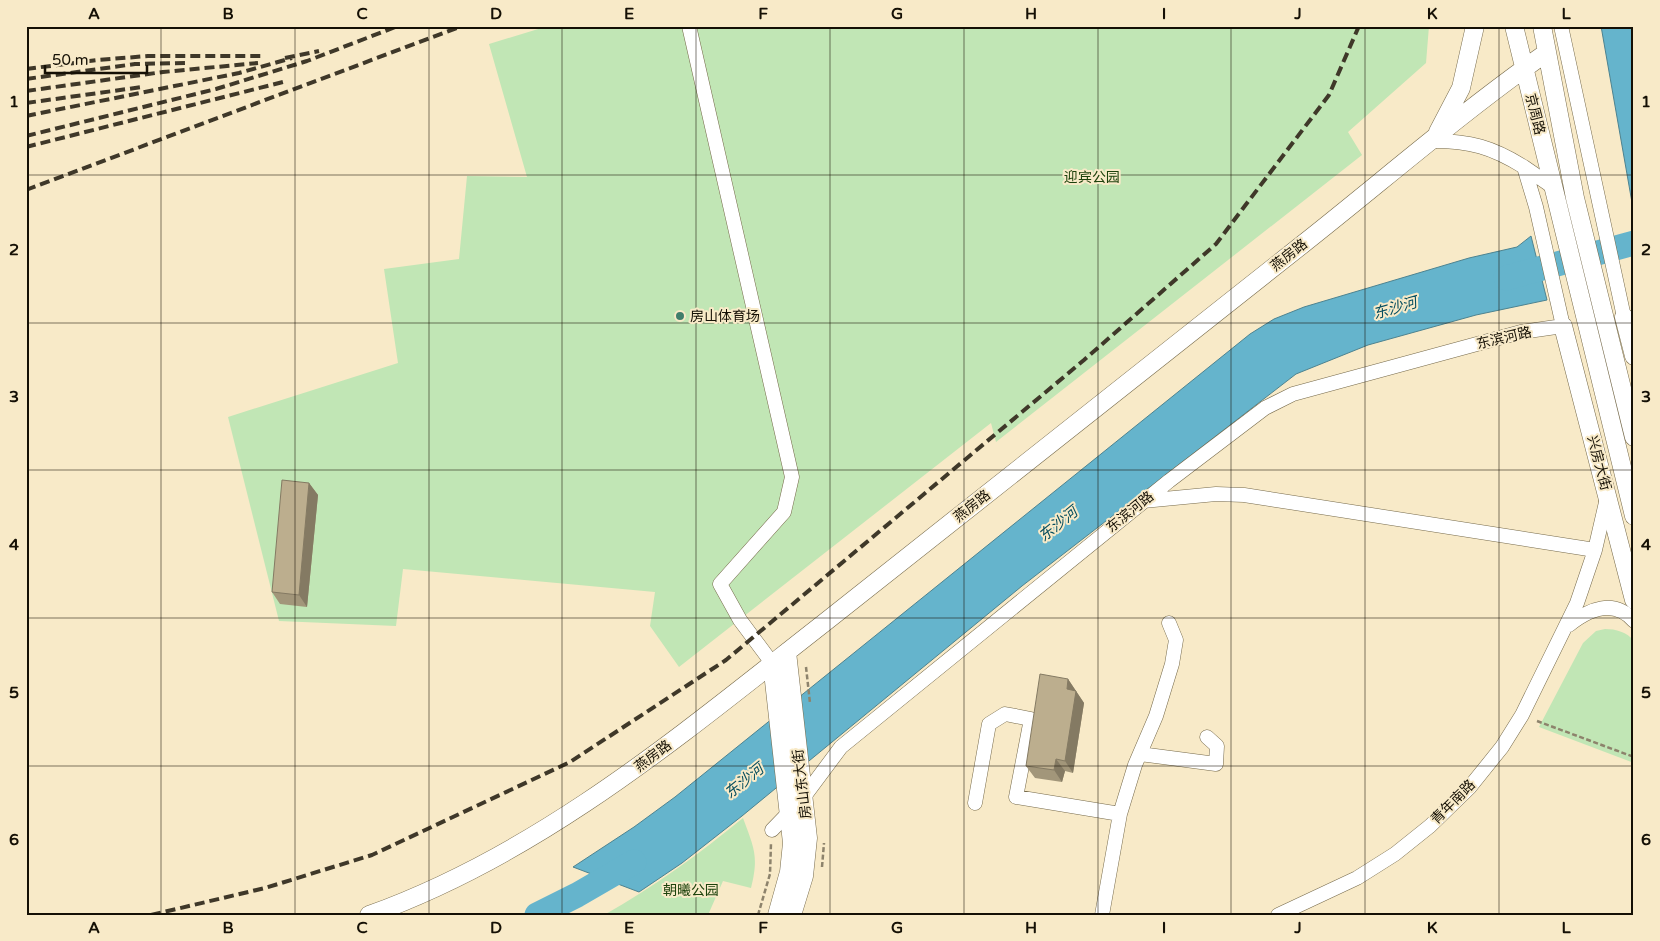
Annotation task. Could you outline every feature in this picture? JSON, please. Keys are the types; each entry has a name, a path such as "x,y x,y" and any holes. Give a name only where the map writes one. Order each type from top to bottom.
{"main road":[{"path":"1433,141 1449,115 1462,88 1475,26"},
{"name":"京周路","path":"1514,26 1586,322"},
{"name":"京周路","path":"1542,26 1575,198 1606,325"},
{"name":"燕房路","path":"369,915 400,903 505,853 573,813 642,764 787,652 1546,53"},
{"path":"1624,317 1633,350"},
{"name":"兴房大街","path":"1586,322 1634,516"},
{"path":"1606,325 1633,350"},
{"path":"1606,325 1634,437"},
{"name":"兴房大街","path":"1563,326 1634,600"},
{"path":"1608,497 1611,425"},
{"name":"房山东大街","path":"777,915 790,872 792,843 787,788 783,685 787,652"},
{"name":"房山东大街","path":"772,663 783,685 801,777 808,838 804,876 792,915"}],"street":[{"path":"689,26 792,476 784,512 720,584 740,620 772,663"},
{"path":"1561,26 1624,317"},
{"path":"1433,141 1456,141 1478,144 1494,150 1524,167 1555,194"},
{"path":"1524,167 1536,207 1563,326"},
{"name":"东滨河路","path":"772,830 803,798 842,747 1143,501 1265,408 1293,394 1521,332 1563,326"},
{"path":"1143,501 1216,494 1244,495 1595,550"},
{"name":"青年南路","path":"1278,915 1357,878 1395,854 1430,826 1469,788 1502,747 1522,715 1583,590 1608,497"},
{"path":"1566,627 1582,615 1602,608 1619,610 1634,621"},
{"path":"1102,915 1120,814 1140,754 1156,716 1172,664 1176,640 1169,623"},
{"path":"975,803 989,724 1005,714 1031,719 1016,797 1120,814"},
{"path":"1140,754 1216,764 1217,746 1207,737"}],"path":[{"path":"1537,720 1634,757"},
{"path":"758,915 770,874 772,830"}],"green space":[{"name":"房山体育场","path":"548,26 1429,26 1426,63 1348,132 1362,155 996,442 991,423 679,667 650,626 655,592 403,569 396,626 279,621 228,417 398,363 384,269 459,259 467,176 527,177 489,44"},
{"path":"1605,629 1621,632 1628,635 1634,641 1634,763 1539,727 1583,643 1596,631"},
{"name":"朝曦公园","path":"743,818 750,837 755,860 751,888 723,881 708,915 604,915 676,870"}],"water":[{"path":"1601,26 1634,26 1634,214"},
{"path":"1531,236 1547,300 1476,315 1368,345 1296,374 1022,586 682,863 639,892 573,867 634,827 675,797 1250,334 1274,319 1304,307 1469,258 1517,247"}],"building":[{"path":"282,480 309,483 299,595 272,592"},
{"path":"1040,674 1068,679 1067,689 1076,691 1065,761 1056,759 1054,770 1026,766"}],"waterway":[{"name":"东沙河","path":"1506,278 1634,243"},
{"name":"东沙河","path":"537,915 577,895 634,862"}],"railway":[{"path":"26,136 216,89 307,61 398,26"},
{"path":"26,190 462,26"},
{"path":"151,915 265,888 372,855 570,762 726,660 1084,360 1216,244 1329,95 1359,26"},
{"path":"285,58 319,51"},
{"path":"26,69 148,56 261,56"},
{"path":"26,116 239,73 292,58"},
{"path":"26,79 135,64 186,63"},
{"path":"26,91 163,72 258,63"},
{"path":"26,147 287,81"},
{"path":"26,103 142,87"}],"place":[{"name":"房山体育场","path":"680,316"}],"park label":[{"name":"迎宾公园","path":"1092,177"}]}
